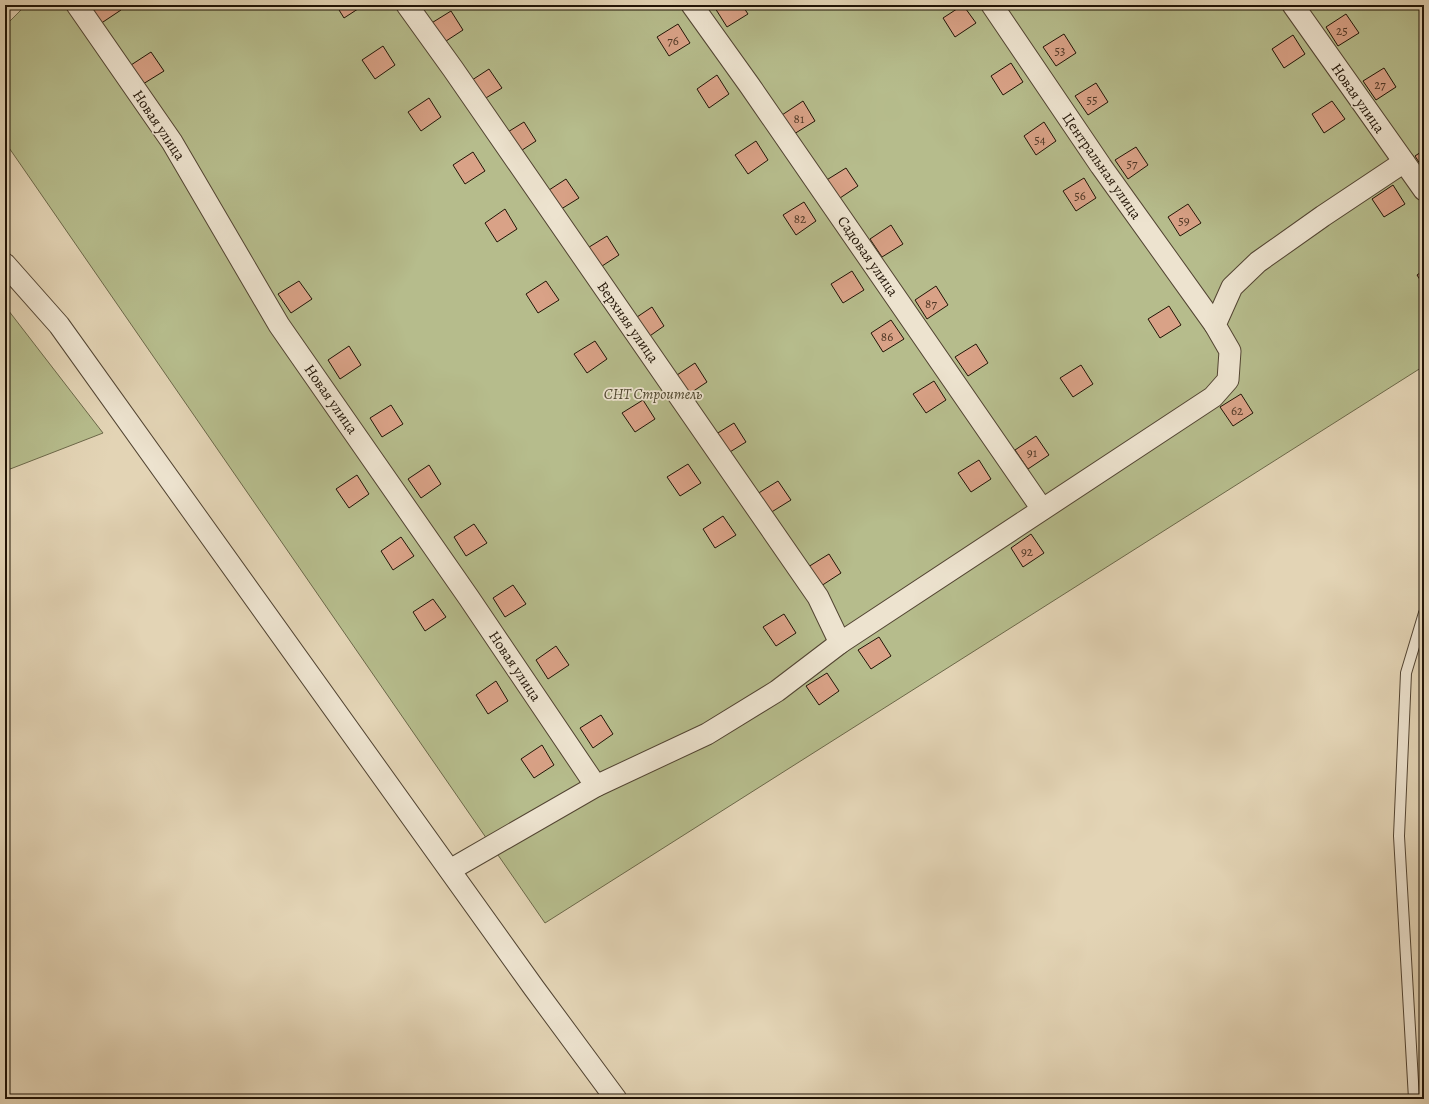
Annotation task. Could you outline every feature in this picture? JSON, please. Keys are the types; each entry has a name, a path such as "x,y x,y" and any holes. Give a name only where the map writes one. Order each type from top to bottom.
{"street":[{"name":"Новая улица","path":"76,5 172,142 278,325 469,598 596,786"},
{"name":"Верхняя улица","path":"407,5 453,69 818,597 840,643"},
{"name":"Садовая улица","path":"692,5 750,86 1042,509"},
{"name":"Центральная улица","path":"450,870 596,786 707,734 777,692 840,643 1213,397 1228,380 1230,351 1215,325 1101,166 992,5"},
{"name":"Новая улица","path":"1293,5 1424,190"},
{"path":"1215,325 1232,286 1258,262 1323,216 1404,162"},
{"path":"5,264 59,325 534,988 616,1099"}],"lane":[{"path":"1414,1099 1398,836 1406,673 1424,613"}],"green space":[{"name":"СНТ Строитель","path":"26,5 1424,5 1424,366 545,923 5,142 5,26"},
{"path":"5,306 103,433 5,471"}],"building":[{"path":"88,5 117,5 121,10 100,24"},
{"path":"336,5 364,5 344,18"},
{"path":"719,5 742,5 748,14 727,27 715,8"},
{"path":"963,5 976,23 955,37 943,18"},
{"path":"451,11 463,30 443,43 430,24"},
{"path":"1346,14 1359,33 1338,46 1326,27"},
{"path":"678,24 690,43 669,56 657,37"},
{"path":"1064,34 1076,53 1056,66 1043,47"},
{"path":"1293,35 1305,54 1284,68 1272,49"},
{"path":"383,46 395,65 375,79 362,60"},
{"path":"151,52 164,71 143,84 131,65"},
{"path":"1011,63 1023,82 1003,95 991,76"},
{"path":"1384,68 1396,87 1376,100 1363,81"},
{"path":"489,69 502,88 481,101 469,82"},
{"path":"717,75 729,94 709,108 697,89"},
{"path":"1096,83 1108,102 1088,115 1075,96"},
{"path":"429,98 441,117 421,131 408,112"},
{"path":"803,101 815,121 794,134 782,115"},
{"path":"1332,101 1345,119 1324,133 1312,114"},
{"path":"524,122 536,141 516,154 503,135"},
{"path":"1044,122 1056,141 1036,155 1024,136"},
{"path":"756,141 768,160 748,174 735,155"},
{"path":"1136,147 1148,165 1128,179 1115,160"},
{"path":"1424,150 1424,170 1415,156"},
{"path":"473,152 485,171 465,184 453,165"},
{"path":"846,168 858,186 837,200 825,181"},
{"path":"1084,178 1096,198 1076,211 1063,191"},
{"path":"566,179 579,198 558,211 546,192"},
{"path":"1393,185 1405,204 1384,217 1372,199"},
{"path":"804,202 816,221 796,235 783,215"},
{"path":"1188,204 1201,223 1180,236 1168,217"},
{"path":"505,209 517,229 497,242 485,223"},
{"path":"891,225 903,244 882,257 870,239"},
{"path":"607,236 619,255 599,268 586,249"},
{"path":"1424,270 1424,286 1417,275"},
{"path":"852,271 864,290 843,303 831,284"},
{"path":"299,281 312,299 291,313 278,294"},
{"path":"546,281 559,300 538,313 526,294"},
{"path":"936,286 948,305 927,319 915,300"},
{"path":"1169,306 1181,325 1160,338 1148,319"},
{"path":"652,307 664,326 644,340 631,321"},
{"path":"891,320 904,339 883,352 871,333"},
{"path":"595,341 607,359 587,373 574,354"},
{"path":"976,344 988,363 968,376 955,357"},
{"path":"349,346 361,365 340,379 328,360"},
{"path":"695,363 707,382 686,396 674,377"},
{"path":"1081,365 1093,384 1073,397 1060,378"},
{"path":"934,381 946,400 926,413 913,394"},
{"path":"1241,394 1253,413 1233,426 1220,407"},
{"path":"643,400 655,419 635,432 622,413"},
{"path":"391,405 403,424 382,437 370,418"},
{"path":"734,423 746,442 725,455 713,436"},
{"path":"1036,436 1049,455 1028,469 1015,450"},
{"path":"979,460 991,479 971,492 958,473"},
{"path":"688,464 701,483 680,496 667,477"},
{"path":"429,465 441,484 421,498 408,479"},
{"path":"357,475 369,494 349,508 336,489"},
{"path":"778,481 791,500 770,513 757,494"},
{"path":"723,516 736,535 715,548 703,529"},
{"path":"474,524 487,543 466,556 454,537"},
{"path":"1031,534 1044,553 1023,567 1011,548"},
{"path":"401,537 414,556 393,570 381,551"},
{"path":"829,554 841,573 821,586 808,567"},
{"path":"513,585 526,604 505,617 493,598"},
{"path":"433,599 446,617 425,631 413,612"},
{"path":"784,614 796,633 776,646 763,627"},
{"path":"879,637 891,656 871,669 858,650"},
{"path":"556,646 569,665 548,679 536,660"},
{"path":"827,673 839,691 819,705 806,686"},
{"path":"496,681 508,701 488,714 476,695"},
{"path":"601,715 613,734 593,748 580,728"},
{"path":"542,745 554,765 534,778 521,759"}]}
